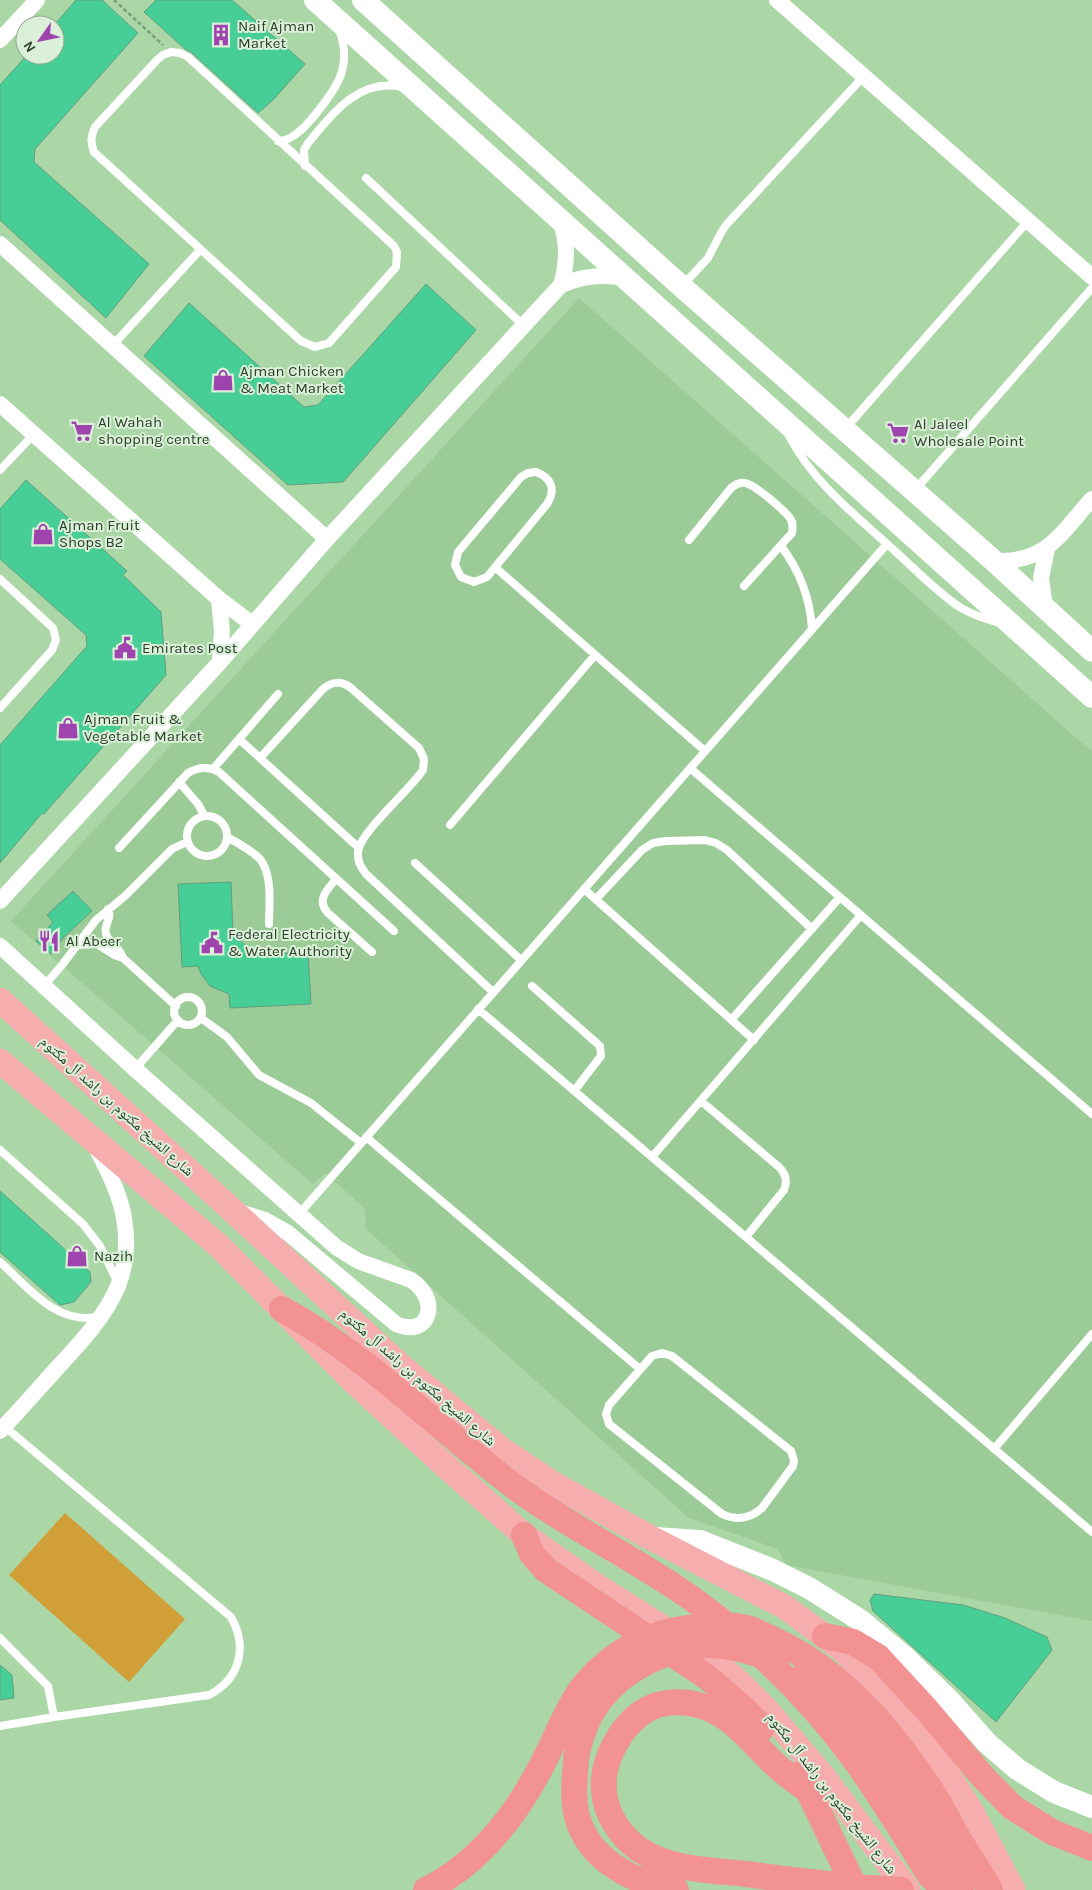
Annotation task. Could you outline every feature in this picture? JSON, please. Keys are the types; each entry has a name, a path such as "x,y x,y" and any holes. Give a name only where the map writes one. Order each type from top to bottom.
{"highway":[{"path":"282,1309 337,1343 474,1456 517,1488 691,1598 750,1646 788,1681 817,1712 857,1763 929,1874 944,1890"},
{"path":"524,1535 532,1554 546,1570 707,1677 726,1692 760,1727 808,1790 856,1890"},
{"path":"426,1890 464,1866 478,1854 507,1821 537,1776 573,1703 586,1683 604,1665 623,1650 677,1629 714,1625 749,1629 787,1646 818,1664 875,1715 934,1796 990,1890"},
{"path":"825,1636 853,1642 878,1657 926,1709 983,1777 1012,1807 1052,1832 1092,1848"},
{"path":"676,1890 642,1882 630,1877 613,1866 598,1852 584,1833 578,1820 575,1806 575,1766 585,1728 599,1701 612,1686 625,1675 666,1654 682,1648 710,1645 740,1648 771,1658 800,1674 825,1694 870,1742 889,1768 928,1829 961,1890"},
{"path":"808,1790 777,1767 744,1731 729,1720 697,1704 662,1704 650,1707 630,1724 622,1734 609,1760 604,1776 605,1802 610,1814 623,1834 641,1850 669,1862 702,1869 841,1886 901,1890"}],"main road":[{"path":"315,0 1092,697"},
{"path":"363,0 681,286 994,561 1092,651"},
{"path":"812,446 850,465 934,538 947,541 964,535"},
{"name":"شارع الشيخ مكتوم بن راشد آل مكتوم","path":"0,1000 402,1367 501,1449 552,1483 651,1538 785,1607 825,1636 867,1671 890,1695 916,1727 967,1804 1013,1890"},
{"name":"شارع الشيخ مكتوم بن راشد آل مكتوم","path":"0,1060 93,1141 218,1245 374,1400 524,1535 598,1586 708,1656 738,1681 766,1709 799,1747 908,1890"},
{"path":"651,1538 700,1542 758,1564 809,1588 860,1620 906,1658 987,1743 1017,1769 1054,1792 1092,1807"}],"street":[{"path":"0,39 37,0"},
{"path":"777,0 1092,277"},
{"path":"560,219 567,252 561,285"},
{"path":"0,244 327,538"},
{"path":"0,901 220,662 327,538 561,285 592,275 609,275 625,278"},
{"path":"0,404 219,599 252,624"},
{"path":"994,561 1022,560 1047,549 1092,499"},
{"path":"1045,607 1041,578 1047,549"},
{"path":"219,599 222,631 220,662"},
{"path":"0,946 135,1069 350,1257 366,1265 419,1284 425,1291 430,1308 428,1316 424,1322 410,1328 396,1324 283,1230 265,1220 232,1210"},
{"path":"2,1429 79,1344 110,1302 118,1285 124,1263 126,1240 124,1217 109,1173 93,1141"}],"lane":[{"path":"278,141 286,140 298,133 332,93 338,82 344,59 344,46 337,20"},
{"path":"172,52 188,57 278,141 388,240 397,252 396,267 392,274 329,342 315,347 301,341 100,159 94,152 91,144 91,135 95,127 156,60 172,52"},
{"path":"681,286 708,258 727,224 864,76"},
{"path":"305,166 304,158 308,143 356,94 380,86 393,85 418,92"},
{"path":"366,178 524,326"},
{"path":"844,430 1028,220"},
{"path":"113,345 200,250"},
{"path":"914,491 1092,288"},
{"path":"781,418 796,450 817,478 936,589 963,609 994,621 1011,624"},
{"path":"0,470 34,434"},
{"path":"536,472 544,475 550,481 552,497 496,568 481,581 467,581 457,572 455,558 521,477 528,473 536,472"},
{"path":"689,540 734,485 744,482 753,485 790,518 793,528 792,533 744,586"},
{"path":"299,1214 887,544"},
{"path":"781,546 790,558 804,585 811,614 812,629"},
{"path":"496,568 705,751"},
{"path":"0,579 53,628 56,640 52,650 0,708"},
{"path":"450,825 594,655"},
{"path":"260,758 323,689 337,682 352,688 419,748 424,759 422,770 364,838 359,848 358,859 366,874 493,992"},
{"path":"213,769 278,694"},
{"path":"239,739 359,848"},
{"path":"690,768 1092,1114"},
{"path":"119,848 179,782 193,770 213,769 219,772 394,931"},
{"path":"179,782 198,804 204,815"},
{"path":"204,815 218,818 223,823 227,837 222,850 209,856 195,853 187,842 188,828 192,821 204,815"},
{"path":"227,837 254,854 263,864 268,878 269,924"},
{"path":"596,899 647,846 660,841 704,840 716,843 727,850 812,928"},
{"path":"44,986 77,946 90,926 125,896 172,849 187,842"},
{"path":"415,864 521,960"},
{"path":"336,879 323,896 322,905 328,913 372,952"},
{"path":"584,888 754,1040"},
{"path":"732,1020 840,897"},
{"path":"108,909 110,917 106,926 106,934 120,949 123,958"},
{"path":"652,1157 862,915"},
{"path":"77,946 97,944 114,955 123,958 176,1006"},
{"path":"532,986 600,1046 601,1056 574,1091"},
{"path":"184,998 194,999 202,1007 200,1018 188,1025 178,1020 176,1006 184,998"},
{"path":"478,1009 1092,1532"},
{"path":"200,1018 227,1037 259,1075 269,1082 311,1102 363,1140 640,1369"},
{"path":"135,1069 178,1020"},
{"path":"701,1101 785,1175 786,1186 784,1190 746,1237"},
{"path":"0,1150 83,1224 103,1252 118,1285"},
{"path":"0,1262 56,1311 78,1319 100,1317"},
{"path":"994,1449 1092,1334"},
{"path":"662,1353 672,1356 792,1451 793,1466 762,1508 743,1518 728,1517 722,1514 609,1424 607,1409 640,1369 652,1356 662,1353"},
{"path":"0,1726 209,1694 222,1688 230,1678 239,1655 240,1641 238,1629 231,1617 2,1429"},
{"path":"0,1638 48,1686 54,1717"}],"path":[{"path":"114,0 172,52"}],"shaded area":[{"path":"579,298 1092,752 1092,1621 786,1565 778,1549 689,1518 366,1229 365,1209 326,1173 313,1184 11,921"},
{"path":"65,1513 185,1619 129,1682 9,1575"}],"building":[{"path":"76,0 102,0 138,33 35,149 34,162 149,264 106,318 0,220 0,85 18,65 65,65 65,15 63,15"},
{"name":"Naif Ajman Market","path":"156,0 232,0 305,64 273,100 258,113 144,12"},
{"name":"Ajman Chicken & Meat Market","path":"426,284 476,330 343,482 288,485 144,356 189,303 304,407 318,405"},
{"path":"26,480 127,571 123,575 161,612 166,675 44,814 42,813 0,863 0,745 87,646 86,635 0,559 0,509"},
{"name":"Federal Electricity & Water Authority","path":"231,882 233,934 256,955 308,952 311,1004 230,1008 229,994 210,986 201,974 198,966 182,967 178,884"},
{"path":"73,891 92,911 63,938 51,954 36,941 53,922 47,915"},
{"path":"0,1191 90,1272 91,1282 74,1302 60,1305 0,1252"},
{"path":"874,1594 963,1605 1005,1618 1047,1637 1052,1650 996,1722 873,1611 870,1600"},
{"path":"0,1665 12,1675 14,1698 0,1700"}],"place":[{"name":"Naif Ajman Market","path":"221,35"},
{"name":"Ajman Chicken & Meat Market","path":"223,380"},
{"name":"Al Wahah shopping centre","path":"82,431"},
{"name":"Al Jaleel Wholesale Point","path":"898,433"},
{"name":"Ajman Fruit Shops B2","path":"43,534"},
{"name":"Emirates Post","path":"125,648"},
{"name":"Ajman Fruit & Vegetable Market","path":"68,728"},
{"name":"Al Abeer","path":"49,941"},
{"name":"Federal Electricity & Water Authority","path":"212,943"},
{"name":"Nazih","path":"77,1256"}]}
